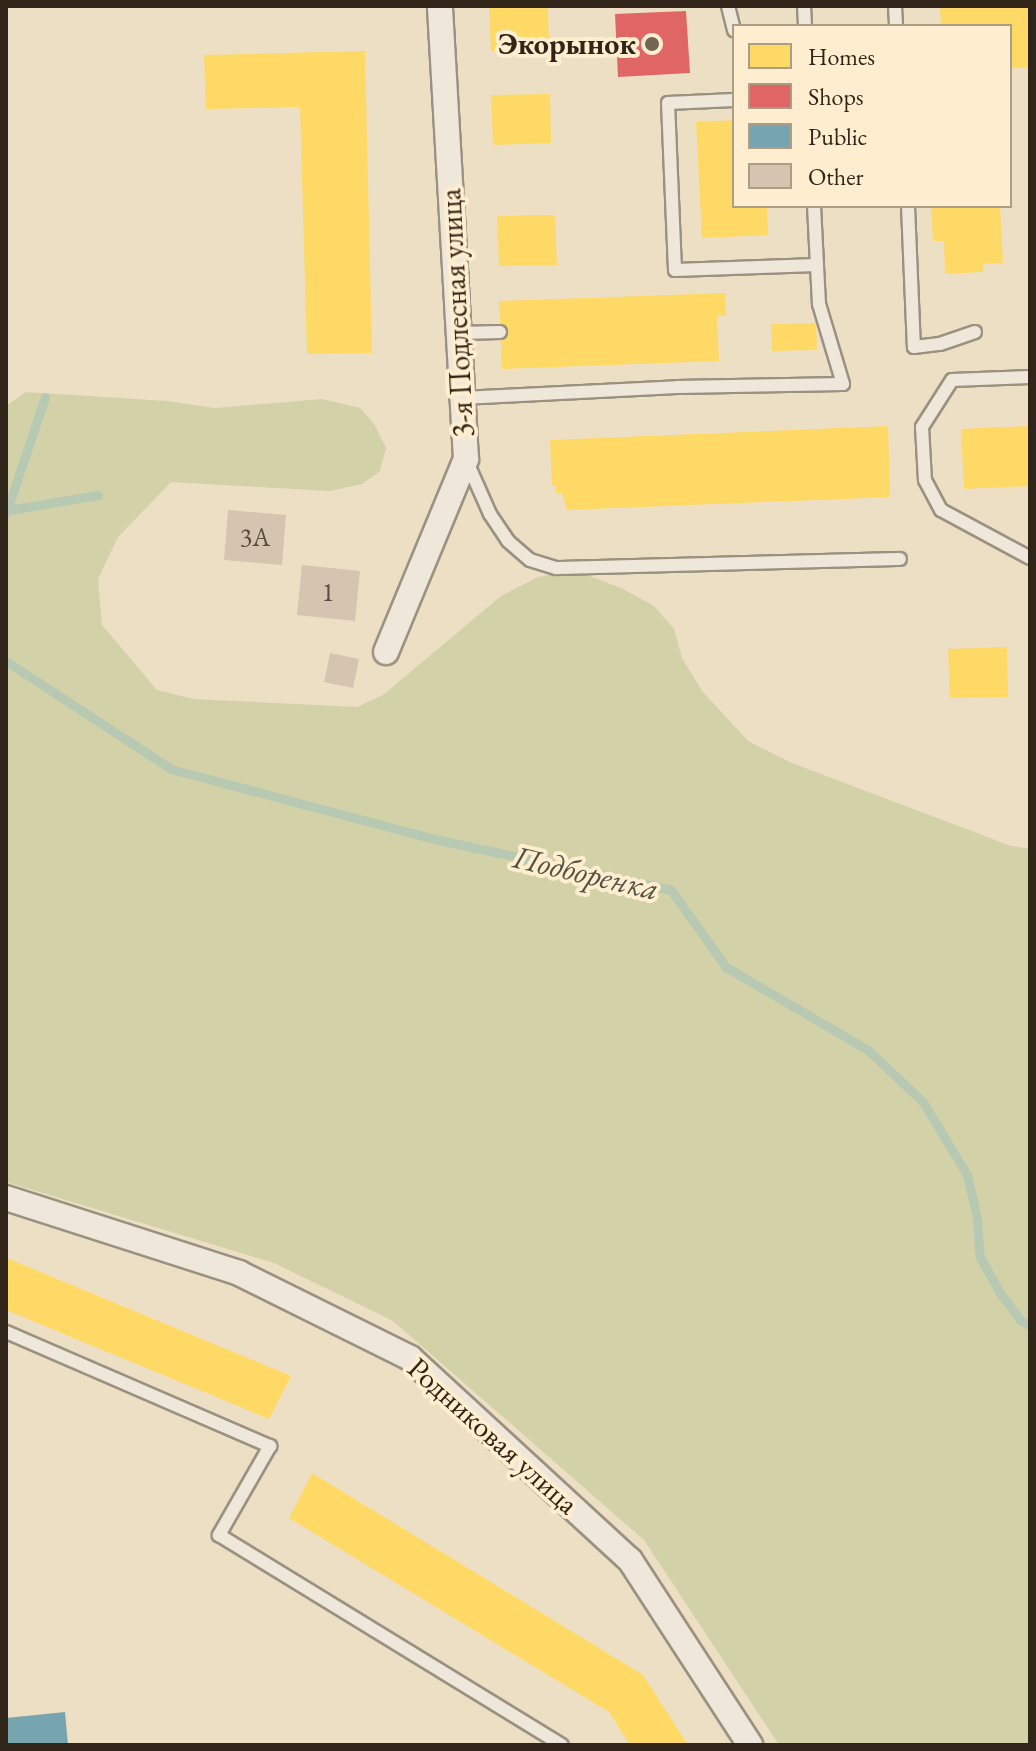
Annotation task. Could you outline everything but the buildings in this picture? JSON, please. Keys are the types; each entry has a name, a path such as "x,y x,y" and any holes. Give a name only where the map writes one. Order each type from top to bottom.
{"street":[{"name":"3-я Подлесная улица","path":"386,652 466,459 440,6"},
{"name":"Родниковая улица","path":"6,1198 239,1273 410,1358 630,1560 750,1745"}],"lane":[{"path":"732,100 668,103 675,270 817,265"},
{"path":"462,398 677,387 843,384 819,304 814,208"},
{"path":"908,208 914,347 940,344 975,332"},
{"path":"459,333 500,332"},
{"path":"1030,377 952,380 922,427 925,480 941,510 1030,558"},
{"path":"466,459 490,514 508,541 530,560 556,568 900,559"},
{"path":"6,1332 270,1446 219,1535 562,1745"}],"shaded area":[{"path":"26,392 167,401 215,408 322,399 360,408 374,424 386,448 380,471 362,484 330,491 171,482 118,537 98,579 102,625 157,690 194,699 357,707 383,695 501,596 538,577 574,570 621,588 654,606 674,629 682,658 702,691 748,741 792,763 1011,846 1030,849 1030,1745 779,1745 644,1540 393,1321 274,1263 6,1182 6,406"}],"waterway":[{"path":"6,513 45,397"},
{"path":"9,510 98,495"},
{"name":"Подборенка","path":"6,661 171,769 434,839 671,890 726,967 868,1050 923,1102 967,1175 977,1218 980,1257 1000,1293 1020,1320 1030,1326"}],"place":[{"name":"Экорынок","path":"652,44"}]}
